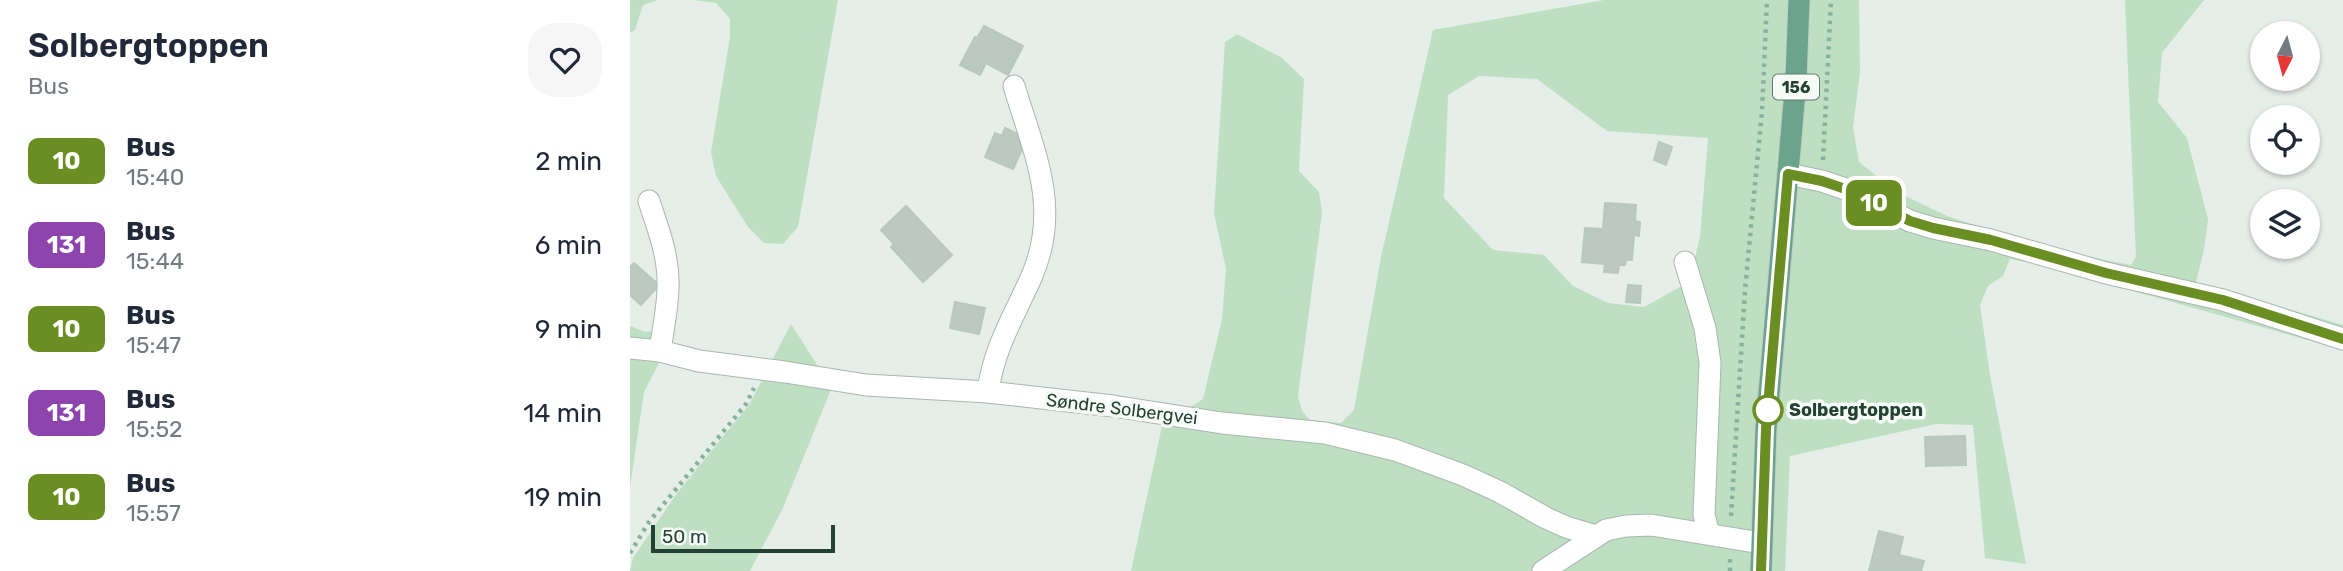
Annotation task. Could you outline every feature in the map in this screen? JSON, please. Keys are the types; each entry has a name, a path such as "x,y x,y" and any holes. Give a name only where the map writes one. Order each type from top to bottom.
{"main road":[{"name":"156","path":"1761,571 1768,403 1797,79 1799,0"}],"street":[{"path":"988,393 995,358 1041,251 1046,208 1044,185 1014,86"},
{"path":"1788,174 1822,181 1854,192 1910,221 1933,228 1991,240 2106,273 2223,300 2343,339"},
{"path":"649,201 665,250 668,270 660,351"},
{"path":"1685,262 1709,345 1704,515 1709,534"},
{"name":"Søndre Solbergvei","path":"630,348 866,386 988,393 1113,406 1222,423 1325,433 1395,450 1463,475 1546,518 1597,536"},
{"path":"1543,571 1606,530 1639,524 1761,543"}],"path":[{"path":"1730,571 1745,290 1762,111 1767,0"},
{"path":"1822,181 1830,0"},
{"path":"630,553 649,522 746,404 763,369"}],"green space":[{"path":"630,0 658,0 643,5 635,30 630,33"},
{"path":"694,0 838,0 798,227 783,244 764,243 748,227 716,176 711,152 730,37 730,19 716,3"},
{"path":"1604,0 1859,0 1860,72 1853,127 1859,162 1897,192 1947,216 2050,249 2131,265 2136,257 2125,0 2204,0 2162,53 2158,102 2187,138 2208,219 2196,282 2343,325 2343,350 2037,264 2010,259 2003,276 1988,286 1980,305 1990,375 2026,564 1985,558 1973,425 1936,424 1790,456 1785,571 1131,571 1162,426 1203,399 1222,319 1226,269 1214,213 1225,42 1237,34 1282,58 1304,79 1299,171 1319,192 1322,212 1298,396 1302,411 1310,420 1341,423 1354,410 1381,257 1433,30","holes":["1479,76 1537,79 1607,131 1708,138 1700,237 1689,282 1644,307 1608,303 1573,286 1544,255 1493,250 1444,198 1448,95"]},
{"path":"791,324 816,363 830,392 783,508 750,571 630,571 633,558 677,493 749,405"},
{"path":"630,326 645,332 676,330 644,392 630,487"}],"building":[{"path":"984,26 1023,46 1008,75 986,63 980,75 960,65"},
{"path":"1005,128 1024,137 1021,144 1024,145 1013,169 985,157 995,133 1002,136"},
{"path":"1659,142 1672,147 1666,165 1654,160"},
{"path":"1605,203 1636,205 1635,221 1640,222 1639,236 1634,235 1632,260 1626,260 1625,265 1619,265 1618,273 1604,272 1605,264 1582,262 1585,228 1603,229"},
{"path":"906,206 952,255 923,282 891,247 894,244 881,230"},
{"path":"634,263 659,285 641,305 630,295 630,267"},
{"path":"1628,285 1641,286 1640,303 1626,302"},
{"path":"955,302 985,308 979,334 950,328"},
{"path":"1965,436 1966,465 1926,466 1925,437"},
{"path":"1879,531 1903,537 1899,555 1924,561 1921,571 1869,571"}],"bus line":[{"name":"10","path":"1761,571 1766,429 1788,174 1822,181 1854,192 1910,221 1933,228 1991,240 2106,273 2223,300 2343,339"}],"place":[{"name":"Solbergtoppen","path":"1768,410"}]}
